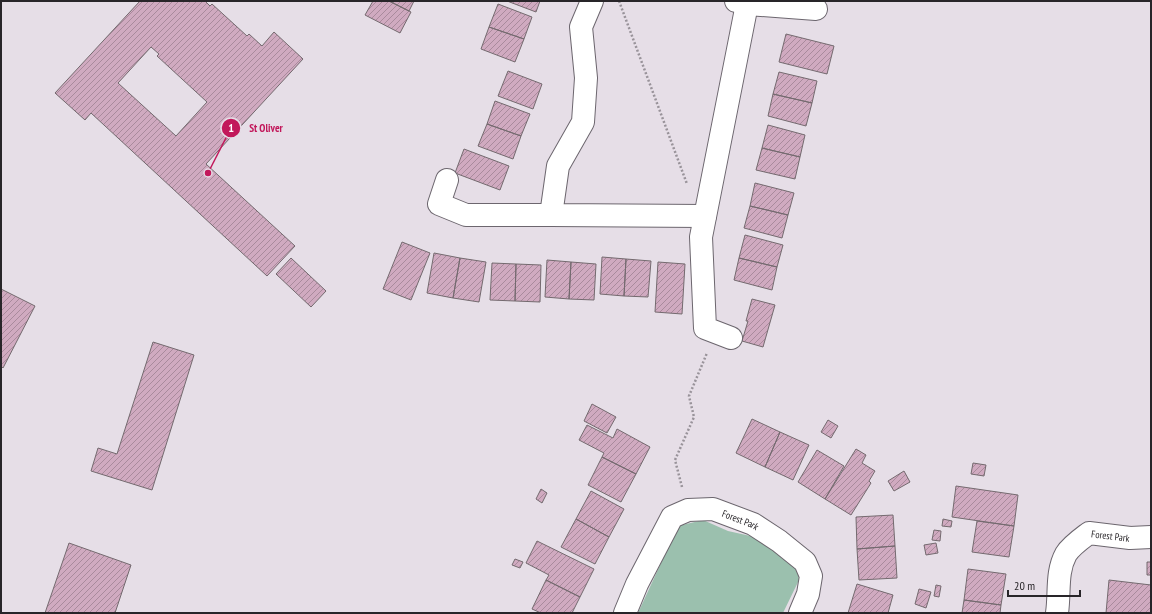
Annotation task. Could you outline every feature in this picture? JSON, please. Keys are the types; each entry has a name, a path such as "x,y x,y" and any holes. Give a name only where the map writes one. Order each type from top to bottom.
{"street":[{"path":"552,215 558,166 584,122 586,78 581,26 592,1"},
{"path":"723,335 705,328 701,237 742,2 816,9"},
{"path":"447,180 439,204 466,215 705,216"},
{"name":"Forest Park","path":"624,613 636,584 672,517 688,510 713,509 753,524 779,541 805,562 811,576 808,594 800,613"},
{"name":"Forest Park","path":"1057,613 1060,570 1066,553 1079,541 1089,533 1130,538 1151,537"}],"path":[{"path":"619,1 688,185"},
{"path":"688,510 675,460 694,417 689,396 723,335"}],"green space":[{"path":"703,520 728,531 755,537 776,547 798,571 799,580 783,613 638,613 678,526"}],"building":[{"path":"140,1 205,1 210,6 212,4 247,36 249,34 262,46 274,32 303,59 206,164 295,246 267,276 91,113 85,120 55,93","holes":["151,47 159,54 157,56 207,102 176,136 118,83"]},
{"path":"373,1 389,1 411,12 400,33 365,15"},
{"path":"389,1 414,1 409,11"},
{"path":"507,1 540,1 536,12"},
{"path":"498,4 532,17 524,39 489,27"},
{"path":"489,27 524,39 515,62 481,49"},
{"path":"786,34 834,46 827,74 779,62"},
{"path":"508,71 542,84 533,109 498,96"},
{"path":"779,72 817,81 812,103 773,94"},
{"path":"773,94 812,103 806,126 768,116"},
{"path":"495,101 530,114 521,136 487,124"},
{"path":"487,124 521,136 513,159 478,146"},
{"path":"768,125 805,135 800,157 762,148"},
{"path":"762,148 800,157 795,179 756,170"},
{"path":"464,149 509,166 500,190 455,173"},
{"path":"755,183 794,193 788,215 750,206"},
{"path":"750,206 788,215 782,238 744,228"},
{"path":"745,235 783,245 777,267 739,258"},
{"path":"402,242 430,253 411,300 383,289"},
{"path":"434,253 460,258 453,298 427,293"},
{"path":"602,257 626,259 624,296 600,294"},
{"path":"291,258 326,291 311,307 276,274"},
{"path":"460,258 486,262 479,302 453,298"},
{"path":"739,258 777,267 772,290 734,280"},
{"path":"626,259 651,261 648,297 624,296"},
{"path":"547,260 571,262 569,299 545,297"},
{"path":"571,262 596,264 594,300 569,299"},
{"path":"658,262 685,264 682,314 655,312"},
{"path":"492,263 516,264 515,301 490,300"},
{"path":"516,264 541,265 540,302 515,301"},
{"path":"1,289 35,306 3,368 1,366"},
{"path":"752,299 775,305 763,347 742,341 748,321 746,321"},
{"path":"153,342 194,355 152,490 91,471 98,448 117,454"},
{"path":"592,404 616,417 607,433 584,421"},
{"path":"752,419 780,432 765,467 736,453"},
{"path":"828,420 838,426 831,438 821,432"},
{"path":"587,425 613,438 617,429 650,447 636,474 602,457 604,453 579,440"},
{"path":"780,432 809,445 793,480 765,467"},
{"path":"856,449 866,455 862,463 875,471 869,481 871,483 851,515 825,499"},
{"path":"817,450 844,466 825,499 798,482"},
{"path":"602,457 636,474 621,502 588,485"},
{"path":"973,463 986,465 984,476 971,474"},
{"path":"904,471 910,482 894,491 888,481"},
{"path":"956,486 1018,495 1014,526 952,517"},
{"path":"541,489 547,493 542,503 536,499"},
{"path":"591,491 624,509 609,537 576,519"},
{"path":"893,515 895,546 857,549 856,517"},
{"path":"576,519 609,537 595,564 561,547"},
{"path":"943,519 952,521 951,527 942,526"},
{"path":"977,521 1014,526 1009,557 972,552"},
{"path":"934,530 941,531 940,541 932,540"},
{"path":"537,541 594,569 580,597 546,580 549,575 526,563"},
{"path":"69,543 131,565 115,613 45,613"},
{"path":"936,543 938,553 926,555 924,545"},
{"path":"895,546 897,578 859,580 857,549"},
{"path":"515,559 523,562 520,568 512,565"},
{"path":"1147,562 1151,562 1151,575 1147,575"},
{"path":"968,569 1006,574 1001,605 964,600"},
{"path":"546,580 580,597 572,613 541,613 532,609"},
{"path":"1109,580 1151,585 1151,613 1106,613"},
{"path":"857,584 893,595 888,613 848,613"},
{"path":"936,585 941,586 939,597 934,596"},
{"path":"919,589 931,592 926,608 915,604"},
{"path":"964,600 1001,605 1000,613 962,613"}],"place":[{"name":"St Oliver","path":"208,173"}]}
